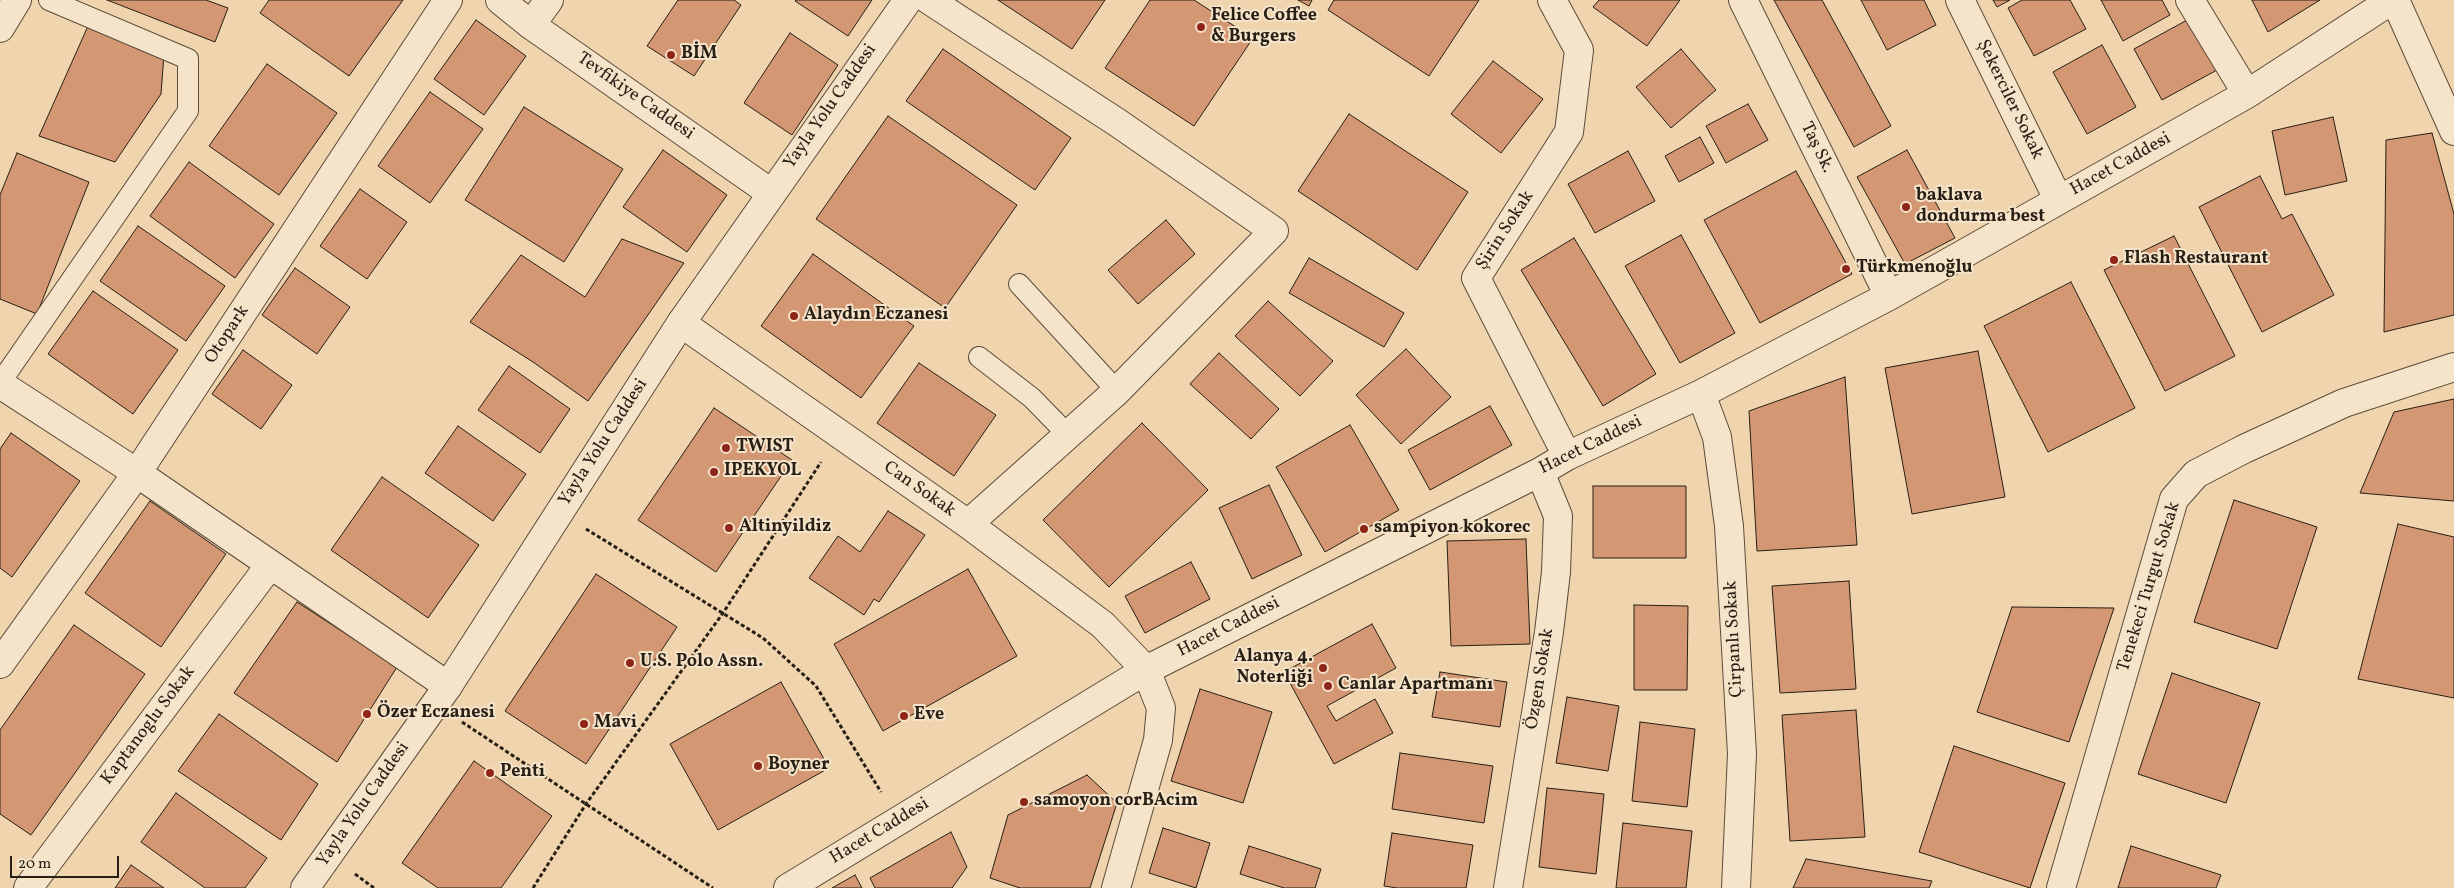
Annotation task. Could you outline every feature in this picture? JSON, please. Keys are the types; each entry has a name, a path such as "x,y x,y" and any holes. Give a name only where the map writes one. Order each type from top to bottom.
{"street":[{"path":"0,28 17,0"},
{"name":"Otopark","path":"0,664 137,473 448,0"},
{"name":"Tevfikiye Caddesi","path":"500,0 531,25 771,193"},
{"path":"531,25 549,0"},
{"name":"Yayla Yolu Caddesi","path":"305,888 448,686 681,323 908,0"},
{"path":"929,0 1118,123 1274,231 1116,391 968,524"},
{"name":"Şirin Sokak","path":"1552,0 1579,50 1569,132 1476,278 1567,456"},
{"name":"Taş Sk.","path":"1743,0 1889,296"},
{"name":"Şekerciler Sokak","path":"1960,0 2058,199"},
{"path":"2190,0 2247,94"},
{"path":"2394,0 2454,131"},
{"name":"Hacet Caddesi","path":"788,888 1146,670 1540,472 1567,456 1701,394 1889,296 2247,94 2394,0"},
{"name":"Can Sokak","path":"681,323 968,524 1103,625 1146,670"},
{"name":"Tenekeci Turgut Sokak","path":"2061,888 2174,499 2196,474 2244,449 2344,403 2454,367"},
{"path":"0,383 137,473 448,686"},
{"name":"Çirpanlı Sokak","path":"1701,394 1717,437 1729,526 1742,754 1736,888"},
{"name":"Özgen Sokak","path":"1508,888 1549,632 1556,572 1558,516 1540,472"},
{"name":"Kaptanoglu Sokak","path":"28,888 270,565"},
{"path":"1116,888 1158,740 1161,708 1146,670"}],"lane":[{"path":"0,383 188,111 188,59 50,0"},
{"path":"1019,284 1116,391"},
{"path":"979,357 1032,398 1068,435"}],"path":[{"path":"533,888 586,804 723,613 824,458"},
{"path":"586,528 763,638 816,686 883,797"},
{"path":"458,719 713,888"},
{"path":"354,873 374,888"}],"building":[{"path":"107,0 206,0 228,8 215,42"},
{"path":"269,0 403,0 349,76 260,13"},
{"path":"678,0 734,0 741,5 694,76 647,46"},
{"path":"796,0 872,0 848,36"},
{"path":"998,0 1105,0 1072,49"},
{"path":"1150,0 1194,0 1253,38 1194,126 1105,68"},
{"path":"1298,0 1312,0 1309,6"},
{"path":"1334,0 1479,0 1429,76 1328,10"},
{"path":"1599,0 1680,0 1647,46 1593,7"},
{"path":"1774,0 1822,0 1891,126 1854,147"},
{"path":"1861,0 1924,0 1936,25 1887,50"},
{"path":"1993,0 2010,0 1997,7"},
{"path":"2022,0 2070,0 2086,29 2034,56 2008,8"},
{"path":"2101,0 2162,0 2170,15 2123,41"},
{"path":"2252,0 2320,0 2268,32"},
{"path":"2189,19 2217,70 2162,100 2134,49"},
{"path":"476,20 526,56 484,115 434,79"},
{"path":"88,26 164,54 161,94 115,162 39,136"},
{"path":"790,33 838,65 792,135 744,103"},
{"path":"2102,45 2136,107 2087,134 2053,72"},
{"path":"943,49 1071,138 1035,190 906,101"},
{"path":"1681,49 1716,90 1671,128 1636,87"},
{"path":"1493,61 1543,99 1501,153 1451,114"},
{"path":"267,64 337,113 279,195 209,146"},
{"path":"430,92 483,129 430,203 378,166"},
{"path":"1748,104 1768,140 1726,163 1706,126"},
{"path":"524,107 623,169 564,262 465,200"},
{"path":"1349,114 1468,192 1417,270 1298,191"},
{"path":"888,116 1017,205 945,308 816,219"},
{"path":"2333,117 2347,181 2285,195 2272,131"},
{"path":"2432,133 2454,214 2454,315 2384,332 2386,140"},
{"path":"1700,137 1714,163 1679,182 1665,156"},
{"path":"663,150 727,195 687,252 623,207"},
{"name":"baklava dondurma best","path":"1907,150 1955,238 1905,264 1857,177"},
{"path":"1628,151 1655,201 1595,233 1568,184"},
{"path":"17,153 89,182 37,314 0,299 0,195"},
{"path":"189,162 274,224 235,278 150,216"},
{"path":"1796,171 1852,274 1760,323 1704,220"},
{"path":"2260,176 2282,219 2292,214 2334,295 2262,332 2199,207"},
{"path":"360,189 407,222 367,279 320,246"},
{"path":"1166,220 1195,254 1138,304 1108,270"},
{"path":"138,226 225,286 186,341 100,281"},
{"path":"1681,235 1735,333 1680,363 1625,266"},
{"path":"2174,236 2235,356 2165,391 2104,270"},
{"path":"1574,238 1656,374 1603,406 1521,270"},
{"path":"622,239 684,263 588,401 533,362 470,322 521,255 585,297"},
{"path":"813,254 914,326 861,398 761,326"},
{"path":"1309,258 1404,313 1384,347 1289,293"},
{"path":"295,268 350,307 317,354 262,315"},
{"path":"2071,282 2135,408 2048,452 1984,326"},
{"path":"93,291 178,350 133,414 48,354"},
{"path":"1268,301 1333,361 1300,396 1235,336"},
{"path":"1406,349 1451,397 1401,444 1356,395"},
{"path":"243,350 292,385 261,429 212,394"},
{"path":"1978,351 2005,497 1912,514 1885,368"},
{"path":"1219,353 1279,409 1251,439 1190,384"},
{"path":"919,363 996,415 954,476 877,423"},
{"path":"509,366 570,409 540,453 478,410"},
{"path":"1845,377 1857,545 1757,551 1749,411"},
{"path":"2454,399 2454,501 2360,493 2394,412"},
{"path":"1490,406 1512,445 1430,490 1408,450"},
{"path":"714,408 792,460 716,572 638,520"},
{"path":"1142,423 1208,490 1109,587 1043,520"},
{"path":"1350,425 1399,510 1325,552 1276,467"},
{"path":"458,426 526,474 493,521 425,473"},
{"path":"11,433 80,481 12,577 0,568 0,449"},
{"path":"382,477 479,545 428,618 331,550"},
{"path":"1269,485 1302,555 1252,579 1219,508"},
{"path":"1593,486 1686,486 1686,558 1593,558"},
{"path":"2234,500 2317,527 2277,649 2194,622"},
{"path":"150,501 226,554 161,647 85,593"},
{"path":"888,511 925,535 879,602 874,599 864,615 809,578 838,536 860,552"},
{"path":"2398,524 2454,537 2454,698 2358,679"},
{"path":"1526,539 1530,644 1451,646 1447,541"},
{"path":"1191,562 1210,599 1145,633 1125,596"},
{"path":"968,569 1017,656 883,731 834,644"},
{"path":"596,574 677,627 586,764 505,711"},
{"path":"1849,581 1856,689 1780,693 1772,586"},
{"path":"297,602 397,667 337,762 234,693"},
{"path":"1634,605 1688,606 1687,690 1634,690"},
{"path":"2012,607 2114,608 2069,742 1977,712"},
{"name":"Canlar Apartmanı","path":"1372,624 1396,668 1327,706 1336,721 1375,699 1393,733 1334,764 1284,672"},
{"path":"74,625 145,674 31,835 0,814 0,730"},
{"path":"1440,672 1507,682 1500,727 1432,717"},
{"path":"2172,673 2260,703 2226,803 2138,774"},
{"path":"781,682 829,768 718,830 670,744"},
{"path":"1200,689 1272,712 1243,803 1171,781"},
{"path":"1567,697 1619,706 1608,771 1556,763"},
{"path":"1856,710 1865,837 1790,841 1782,715"},
{"path":"219,714 318,784 281,840 178,771"},
{"path":"1640,722 1695,729 1687,807 1632,801"},
{"path":"1954,746 2065,783 2030,888 1919,852"},
{"path":"1400,753 1493,766 1484,823 1392,809"},
{"path":"474,761 552,816 501,888 438,888 402,863"},
{"path":"1087,775 1117,803 1090,888 1020,888 990,878 1008,815"},
{"path":"1547,788 1604,794 1596,874 1539,867"},
{"path":"176,793 267,858 245,888 205,888 141,842"},
{"path":"1623,823 1692,831 1686,888 1616,888"},
{"path":"1163,828 1210,843 1196,888 1149,873"},
{"path":"951,832 967,867 952,888 875,888 870,878"},
{"path":"1392,833 1473,845 1466,888 1397,888 1384,886"},
{"path":"1249,846 1321,869 1315,888 1284,888 1240,874"},
{"path":"2131,846 2221,875 2216,888 2118,888"},
{"path":"1806,859 1932,881 1929,888 1793,888"},
{"path":"131,865 164,888 115,888"},
{"path":"855,875 862,888 832,888"}],"place":[{"name":"Felice Coffee & Burgers","path":"1201,27"},
{"name":"BİM","path":"671,55"},
{"name":"baklava dondurma best","path":"1906,207"},
{"name":"Flash Restaurant","path":"2114,260"},
{"name":"Türkmenoğlu","path":"1846,269"},
{"name":"Alaydın Eczanesi","path":"794,316"},
{"name":"TWIST","path":"726,448"},
{"name":"IPEKYOL","path":"714,472"},
{"name":"Altinyildiz","path":"729,528"},
{"name":"sampiyon kokorec","path":"1364,529"},
{"name":"U.S. Polo Assn.","path":"630,663"},
{"name":"Alanya 4. Noterliği","path":"1323,668"},
{"name":"Canlar Apartmanı","path":"1328,686"},
{"name":"Özer Eczanesi","path":"367,714"},
{"name":"Eve","path":"904,716"},
{"name":"Mavi","path":"584,724"},
{"name":"Boyner","path":"758,766"},
{"name":"Penti","path":"490,773"},
{"name":"samoyon corBAcim","path":"1024,802"}]}
